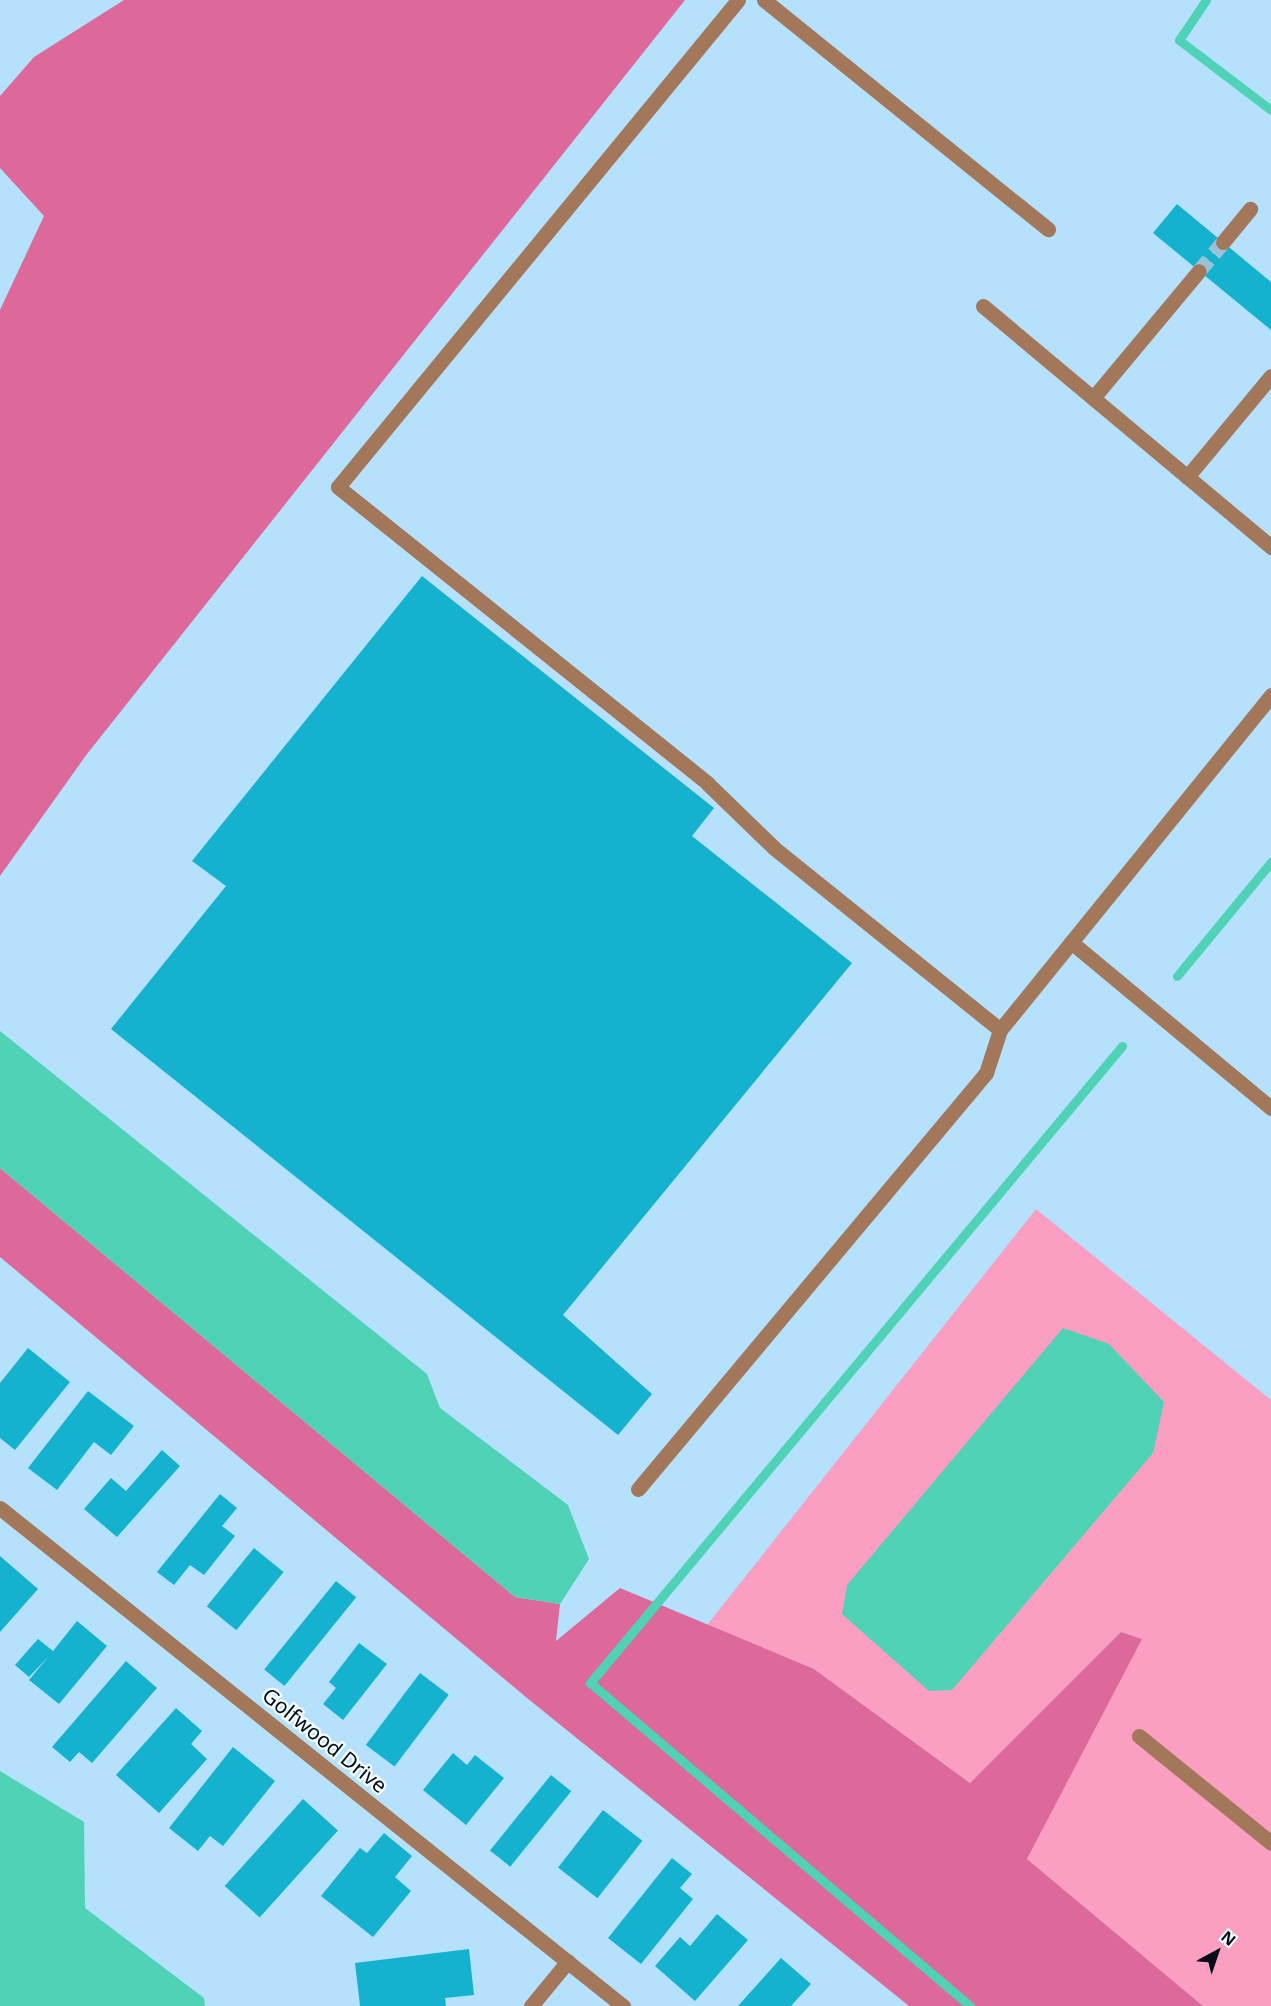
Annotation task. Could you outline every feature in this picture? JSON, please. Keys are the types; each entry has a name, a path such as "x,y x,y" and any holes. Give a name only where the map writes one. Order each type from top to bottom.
{"street":[{"path":"738,0 338,488 707,783 774,848 1000,1030"},
{"path":"764,0 1048,229"},
{"path":"1223,242 1251,208"},
{"path":"1093,398 1199,271"},
{"path":"983,306 1271,547"},
{"path":"1187,477 1271,376"},
{"path":"638,1489 986,1073 1000,1030 1271,696"},
{"path":"1071,942 1271,1108"},
{"name":"Golfwood Drive","path":"0,1508 624,2006"},
{"path":"1139,1736 1271,1843"},
{"path":"531,2006 567,1961"}],"shaded area":[{"path":"124,0 685,0 87,754 0,876 0,310 44,216 0,168 0,96 34,57"},
{"path":"0,1031 427,1374 440,1408 568,1505 589,1559 560,1604 515,1597 0,1168"},
{"path":"0,1168 515,1597 560,1604 556,1641 620,1588 814,1669 970,1783 1121,1632 1142,1639 1027,1859 1203,2006 909,2006 527,1698 0,1257"},
{"path":"1036,1209 1271,1400 1271,2006 1203,2006 1027,1859 1141,1639 1121,1632 970,1783 814,1669 707,1625"},
{"path":"1063,1328 1109,1344 1164,1402 1153,1453 952,1690 929,1691 842,1614 847,1585"},
{"path":"0,1771 84,1822 85,1908 204,1998 205,2006 0,2006"}],"building":[{"path":"1177,204 1271,282 1271,330 1153,233"},
{"path":"422,576 714,808 692,836 852,963 563,1315 652,1394 618,1435 111,1029 226,886 192,861"},
{"path":"28,1348 70,1382 15,1450 0,1438 0,1383"},
{"path":"88,1391 134,1426 111,1455 94,1442 57,1490 28,1468"},
{"path":"162,1450 180,1466 117,1537 84,1509 111,1478 126,1491"},
{"path":"220,1494 237,1508 222,1526 235,1536 204,1575 190,1565 174,1585 157,1572"},
{"path":"254,1548 284,1572 236,1630 207,1606"},
{"path":"0,1556 38,1589 0,1632"},
{"path":"336,1581 356,1597 284,1686 264,1670"},
{"path":"77,1621 107,1646 59,1704 29,1680 48,1657 29,1677 15,1665 38,1639 53,1651"},
{"path":"359,1643 387,1664 343,1720 323,1704 336,1688 329,1682"},
{"path":"126,1661 157,1688 92,1763 79,1752 70,1762 52,1747"},
{"path":"420,1673 449,1695 395,1767 366,1745"},
{"path":"176,1708 202,1731 191,1744 207,1759 159,1813 116,1775"},
{"path":"233,1747 275,1781 223,1846 210,1836 198,1851 169,1828"},
{"path":"453,1753 467,1765 475,1755 504,1778 466,1825 423,1790"},
{"path":"551,1775 571,1791 510,1867 490,1850"},
{"path":"303,1799 338,1830 260,1917 225,1886"},
{"path":"603,1810 642,1841 597,1898 558,1868"},
{"path":"384,1833 412,1856 395,1877 411,1891 373,1937 321,1896 360,1848 367,1853"},
{"path":"672,1858 692,1874 680,1888 693,1899 641,1964 608,1938"},
{"path":"717,1914 748,1940 695,2001 655,1966 680,1937 690,1946"},
{"path":"469,1949 474,1995 445,1998 446,2006 360,2006 355,1963"},
{"path":"781,1958 811,1984 791,2006 738,2006"}],"waterway":[{"path":"1206,0 1179,40 1271,110"},
{"path":"1177,976 1271,862"},
{"path":"970,2006 590,1683 1122,1046"}],"tunnel":[{"path":"1199,271 1223,242"}]}
